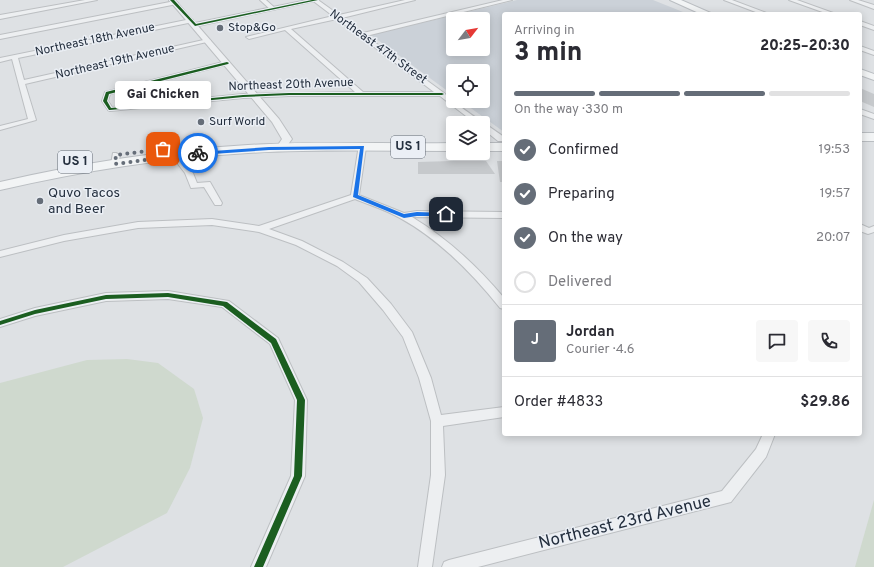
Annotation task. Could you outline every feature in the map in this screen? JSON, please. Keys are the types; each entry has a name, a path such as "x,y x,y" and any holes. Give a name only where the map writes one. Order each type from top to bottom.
{"main road":[{"path":"662,0 693,12"},
{"path":"674,0 704,12"},
{"path":"862,73 874,77"},
{"path":"862,79 874,83"},
{"path":"862,137 874,137"},
{"path":"362,147 383,139"},
{"name":"US 1","path":"0,177 200,145 284,144 383,139 446,139"},
{"path":"490,140 502,141"},
{"path":"490,145 502,141"},
{"name":"US 1","path":"0,186 66,172 116,159 183,155 284,144 362,147 446,147"},
{"path":"862,146 874,146"}],"street":[{"path":"0,17 94,0"},
{"path":"263,0 273,9"},
{"name":"Northeast 18th Avenue","path":"0,60 315,0"},
{"name":"Northeast 47th Street","path":"315,0 471,116"},
{"path":"249,37 412,0"},
{"path":"362,35 509,0"},
{"path":"727,0 760,12"},
{"path":"792,0 827,12"},
{"path":"853,0 874,6"},
{"path":"0,37 173,2 193,23 276,121 284,144"},
{"path":"811,11 818,9"},
{"path":"862,24 874,28"},
{"path":"286,28 360,93"},
{"name":"Northeast 19th Avenue","path":"21,83 208,41"},
{"path":"862,49 874,53"},
{"path":"0,128 32,120 21,83 16,57"},
{"name":"Northeast 20th Avenue","path":"227,63 106,93 105,101 110,109 242,96 256,97 290,94 360,93 442,94"},
{"path":"862,112 874,117"},
{"path":"490,131 502,140"},
{"path":"355,196 362,147"},
{"path":"183,155 182,164 189,173 194,186 207,184 218,203"},
{"path":"260,229 355,196 404,216 441,242 480,276 502,303"},
{"path":"404,216 417,214 502,215"},
{"path":"0,254 64,238 138,225 212,222 260,229 299,243 340,264 362,280 387,307 408,335 425,378 437,421 438,475 425,567"},
{"path":"0,323 35,312 106,297 168,295 225,304 274,341 301,400 298,476 258,567"},
{"path":"437,421 502,412"},
{"name":"Northeast 23rd Avenue","path":"449,567 726,497 761,453 768,436"}],"shaded area":[{"path":"517,0 653,0 683,12 502,12 502,131 490,122 490,116 482,116 471,108 490,108 490,64 446,64 446,90 371,35 446,17 446,56 490,56 490,12 467,12"},
{"path":"127,359 158,363 194,389 203,418 190,468 167,513 63,567 0,567 0,383 87,360"},
{"path":"874,500 874,567 855,567"}],"building":[{"path":"862,89 874,94 874,107 862,102"},
{"path":"486,161 495,174 418,174 418,162"},
{"path":"497,161 502,161 502,182 500,182"}],"cycle path":[{"path":"172,0 195,25 316,0"},
{"path":"227,63 107,93 105,101 110,109 243,96 289,94 442,94"},
{"path":"0,323 35,312 106,297 168,295 225,304 274,341 301,400 298,476 258,567"}],"way so far":[{"path":"163,149 116,155 115,164 198,153"}],"place":[{"name":"Stop&Go","path":"220,28"},
{"name":"Surf World","path":"201,122"},
{"name":"Gai Chicken","path":"163,149"},
{"name":"Quvo Tacos and Beer","path":"40,201"}],"route":[{"path":"198,153 269,148 362,147 355,196 404,216 417,214 446,214"}]}
